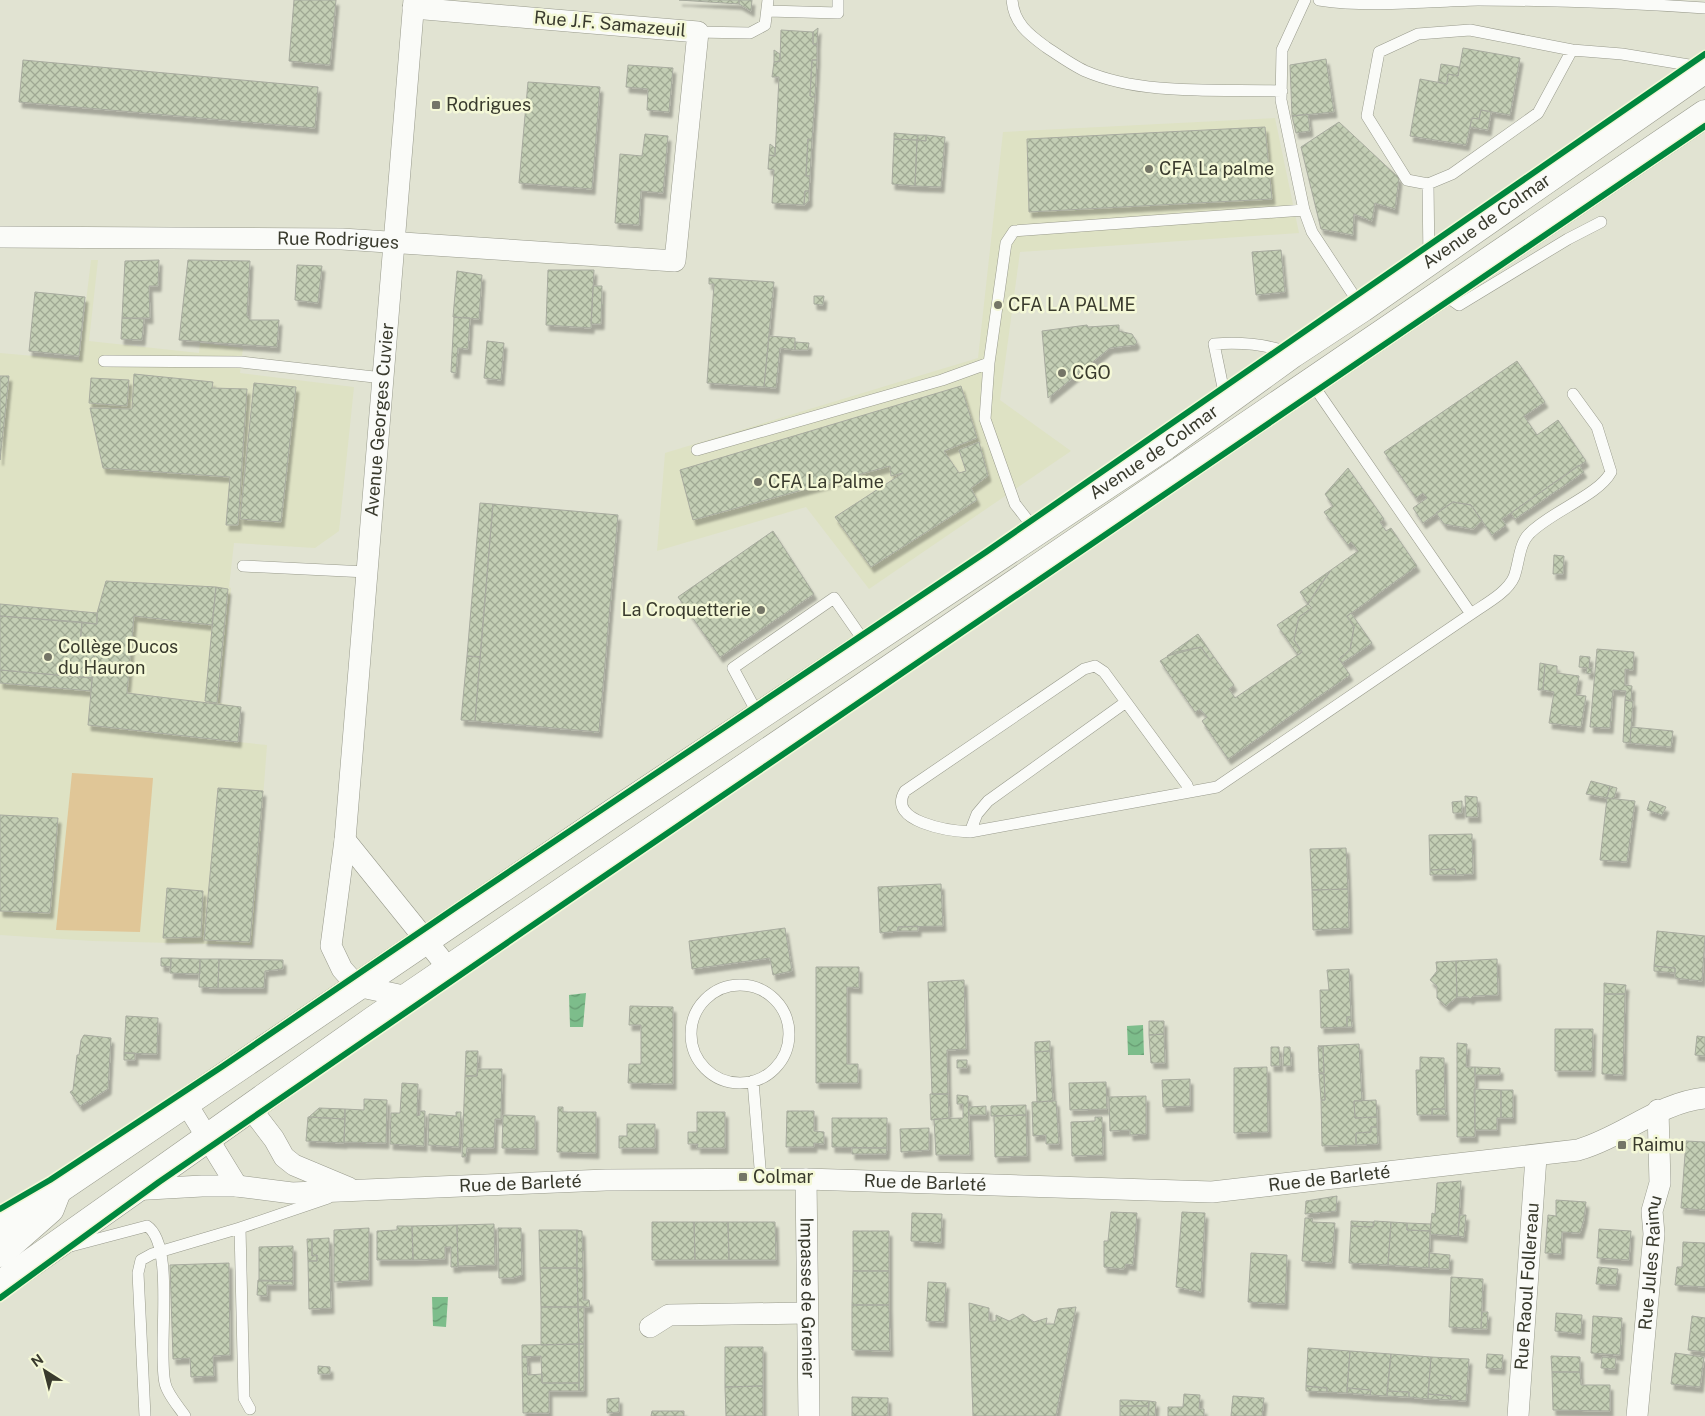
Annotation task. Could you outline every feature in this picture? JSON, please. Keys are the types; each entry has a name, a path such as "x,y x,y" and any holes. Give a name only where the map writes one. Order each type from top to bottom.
{"main road":[{"name":"Avenue de Colmar","path":"2,1227 1226,402 1292,354 1362,308 1705,68"},
{"name":"Avenue de Colmar","path":"0,1285 131,1190 251,1109 449,968 1705,114"},
{"path":"0,1253 50,1209 57,1191"}],"street":[{"name":"Rue J.F. Samazeuil","path":"413,4 698,32 675,261"},
{"name":"Avenue Georges Cuvier","path":"357,986 342,968 331,946 345,840 413,4"},
{"name":"Rue Rodrigues","path":"0,237 342,239 675,261"},
{"path":"345,840 449,968"},
{"path":"357,986 408,997"},
{"name":"Rue de Barleté","path":"131,1190 237,1186 292,1193 606,1180 806,1179 1212,1192 1394,1170 1536,1157 1595,1145 1616,1136 1658,1110 1689,1099 1705,1098"},
{"path":"186,1103 237,1186"},
{"path":"251,1109 274,1139 284,1157 294,1165 351,1190"},
{"name":"Rue Jules Raimu","path":"1637,1416 1654,1234 1652,1211 1660,1183 1658,1110"},
{"name":"Rue Raoul Follereau","path":"1518,1416 1536,1157"},
{"name":"Impasse de Grenier","path":"806,1179 809,1416"},
{"path":"650,1327 669,1315 807,1313"}],"lane":[{"path":"696,32 750,33 765,25 768,5 838,13 838,0"},
{"path":"1012,0 1018,22 1027,33 1085,71 1115,81 1148,87 1282,91"},
{"path":"1305,0 1282,50 1281,100 1304,210 1312,232 1362,308"},
{"path":"1319,0 1344,4 1477,0 1623,3 1705,8"},
{"path":"1572,50 1538,114 1452,174 1428,184 1407,180 1367,116 1379,52 1418,34 1470,30 1572,50 1622,54 1705,68"},
{"path":"1428,184 1429,261"},
{"path":"1036,531 1015,504 985,419 989,363 1006,242 1014,231 1304,210"},
{"path":"1442,293 1458,305 1568,239 1601,222"},
{"path":"1226,402 1214,344 1238,342 1279,349 1292,354"},
{"path":"104,361 241,362 383,378"},
{"path":"697,450 942,380 989,363"},
{"path":"1311,382 1471,614"},
{"path":"1189,792 1187,786 1104,672 1095,666 1084,669 904,791 900,804 907,815 925,824 951,831 970,832 1217,787 1508,587 1514,577 1528,535 1551,516 1606,482 1611,472 1597,427 1573,394"},
{"path":"243,566 367,572"},
{"path":"750,722 754,707 733,668 834,598 866,644"},
{"path":"970,832 977,814 988,801 1126,702"},
{"path":"733,985 749,986 764,991 777,1002 786,1016 789,1032 787,1048 780,1062 768,1074 753,1081 737,1083 722,1079 708,1071 698,1059 692,1044 691,1028 696,1012 711,995 733,985"},
{"path":"753,1081 762,1180"},
{"path":"145,1416 139,1265 145,1257 240,1228 351,1190"},
{"path":"48,1252 147,1226 153,1230 161,1251 165,1384 185,1416"},
{"path":"240,1228 244,1398 250,1409"}],"shaded area":[{"name":"CFA LA PALME","path":"1275,118 1299,233 1020,252 1000,400 1071,451 869,589 806,507 657,551 665,453 978,358 1003,132"},
{"name":"Collège Ducos du Hauron","path":"91,260 98,260 89,341 199,353 200,343 243,348 240,373 354,387 339,531 315,548 234,543 220,703 241,707 238,742 267,745 252,945 93,941 0,935 0,353 79,360"},
{"path":"72,773 153,778 140,932 56,930"}],"water":[{"path":"586,993 583,1027 570,1027 569,995"},
{"path":"1143,1025 1144,1055 1128,1055 1127,1026"},
{"path":"432,1297 448,1297 446,1327 433,1326"}],"building":[{"path":"294,0 336,0 330,65 289,61"},
{"path":"679,0 739,0 739,4"},
{"path":"739,0 752,0 751,11 739,4"},
{"path":"818,28 817,44 813,44 813,32"},
{"path":"781,30 813,32 813,44 817,44 817,60 812,60 810,96 815,97 812,140 808,139 806,176 810,176 809,191 805,191 804,205 772,203 774,170 768,169 769,155 775,156 779,77 772,77 774,62 780,61"},
{"path":"1463,48 1520,58 1510,115 1481,110 1479,119 1472,118 1466,145 1410,136 1420,79 1447,84 1448,74 1458,76"},
{"path":"774,50 780,54 780,61 774,62"},
{"path":"1326,59 1334,112 1292,116 1290,65"},
{"path":"23,60 318,87 315,128 19,102"},
{"path":"812,60 817,60 815,97 810,96"},
{"path":"1441,64 1459,67 1458,76 1448,74 1447,84 1438,82"},
{"path":"628,65 673,68 669,112 647,110 648,89 626,87"},
{"path":"528,82 600,87 592,189 519,183"},
{"path":"1481,110 1491,112 1488,130 1470,127 1472,118 1479,119"},
{"path":"1308,114 1310,131 1296,133 1292,116"},
{"path":"1339,122 1399,178 1395,209 1375,203 1372,221 1354,214 1353,235 1321,229 1301,147"},
{"name":"CFA La palme","path":"1265,127 1272,199 1029,212 1027,139"},
{"path":"894,133 918,135 917,140 894,139"},
{"path":"645,134 668,136 663,193 641,191 639,225 615,223 620,154 642,156"},
{"path":"918,135 926,135 926,141 917,140"},
{"path":"926,135 945,137 941,187 915,186 917,140 926,141"},
{"path":"808,139 812,140 810,176 806,176"},
{"path":"894,139 917,140 915,186 892,184"},
{"path":"770,144 775,148 775,156 769,155"},
{"path":"805,191 809,191 809,201 804,205"},
{"path":"1281,250 1285,292 1256,295 1252,252"},
{"path":"159,260 158,286 149,286 150,318 122,318 125,261"},
{"path":"188,260 250,261 247,315 250,320 279,320 277,347 179,340"},
{"path":"297,265 322,266 318,303 295,300"},
{"path":"548,270 594,270 591,328 546,325"},
{"path":"457,271 482,275 479,319 453,317"},
{"path":"709,278 774,282 764,387 707,383 714,284 709,284"},
{"path":"593,286 602,286 601,324 591,324"},
{"path":"35,292 85,297 79,356 29,351"},
{"path":"814,296 824,296 823,305 814,304"},
{"path":"454,317 470,318 468,349 458,348 456,373 451,372"},
{"path":"122,318 144,319 142,340 121,339"},
{"name":"CGO","path":"1087,325 1088,327 1119,325 1119,331 1132,334 1137,342 1135,345 1110,348 1048,398 1042,331"},
{"path":"769,336 795,338 795,350 780,348 776,388 764,387"},
{"path":"487,341 504,343 501,380 484,378"},
{"path":"795,342 809,343 808,350 795,350"},
{"path":"1517,361 1545,402 1524,416 1537,435 1558,420 1586,461 1502,519 1506,525 1492,535 1471,505 1453,502 1423,523 1413,508 1427,498 1423,493 1416,498 1384,452"},
{"path":"134,374 213,382 212,388 247,389 238,525 226,525 230,477 103,468 90,408 132,409"},
{"path":"0,376 9,376 0,460"},
{"path":"91,378 129,380 127,406 89,403"},
{"path":"254,383 296,387 281,522 240,519"},
{"name":"CFA La Palme","path":"961,386 977,438 944,451 959,473 966,471 959,450 979,442 988,476 971,488 977,500 871,567 835,517 903,473 891,476 890,466 693,520 680,470"},
{"path":"1579,465 1584,472 1515,519 1511,513"},
{"path":"1348,468 1384,519 1380,522 1386,531 1391,528 1417,566 1347,616 1354,627 1350,650 1339,659 1350,675 1228,759 1202,721 1207,717 1200,709 1195,712 1160,661 1175,652 1201,647 1210,660 1214,657 1234,685 1229,689 1235,698 1302,652 1294,640 1299,617 1312,608 1308,604 1331,570 1358,551 1351,542 1348,545 1324,512 1333,506 1325,494"},
{"path":"1453,502 1471,505 1482,521 1473,529 1444,524 1436,513"},
{"path":"480,503 493,504 480,657 467,656"},
{"path":"493,504 618,515 599,732 475,721"},
{"path":"773,531 814,594 720,657 678,597"},
{"path":"1554,555 1564,556 1563,574 1553,574"},
{"path":"1331,570 1322,582 1308,604 1300,592"},
{"path":"106,581 216,587 212,625 134,616 127,693 241,707 238,742 88,725 95,648 80,645 82,622 97,624 97,613"},
{"path":"216,587 228,589 217,703 205,701"},
{"path":"0,604 97,613 97,624 0,616"},
{"path":"1308,604 1312,608 1299,617 1294,640 1302,652 1298,655 1277,625"},
{"path":"1351,613 1372,643 1342,663 1339,659 1350,650 1354,627 1347,616"},
{"path":"0,616 82,622 80,645 95,648 92,678 0,670"},
{"path":"1198,634 1214,657 1210,660 1201,647 1167,656"},
{"path":"1597,649 1634,652 1633,670 1625,669 1625,685 1632,686 1631,701 1625,700 1626,691 1613,690 1610,728 1590,727"},
{"path":"467,656 480,657 475,721 461,720"},
{"path":"1580,656 1590,657 1589,668 1592,668 1591,674 1586,673 1587,668 1579,667"},
{"path":"1540,663 1545,664 1543,690 1538,690"},
{"path":"1545,664 1557,666 1557,673 1579,676 1576,695 1586,696 1581,727 1549,723 1554,692 1543,690"},
{"path":"0,670 92,678 91,691 0,683"},
{"path":"1625,700 1633,701 1630,743 1623,742"},
{"path":"1631,727 1673,731 1671,747 1630,743"},
{"path":"1591,781 1610,786 1607,798 1586,794"},
{"path":"1610,786 1617,788 1614,799 1607,798"},
{"path":"218,788 263,791 250,942 204,940"},
{"path":"1465,796 1477,797 1478,817 1466,817"},
{"path":"1607,798 1635,801 1627,862 1600,860"},
{"path":"1462,801 1462,813 1453,813 1452,802"},
{"path":"1650,801 1666,807 1662,815 1647,810"},
{"path":"0,815 58,818 50,913 0,911"},
{"path":"1472,834 1473,874 1456,875 1455,869 1430,870 1429,835"},
{"path":"1346,848 1348,889 1312,890 1310,849"},
{"path":"1455,869 1456,875 1430,875 1430,870"},
{"path":"941,884 943,926 898,927 898,931 880,933 878,887"},
{"path":"167,888 203,891 201,937 163,938"},
{"path":"1348,889 1349,928 1313,930 1312,890"},
{"path":"918,926 918,931 898,931 898,927"},
{"path":"785,928 792,971 773,975 770,958 692,969 689,941"},
{"path":"1657,931 1705,936 1702,981 1675,978 1675,968 1654,966"},
{"path":"161,958 171,958 171,967 161,966"},
{"path":"171,958 200,959 200,974 170,973"},
{"path":"200,959 219,959 218,988 199,987"},
{"path":"219,959 283,960 283,969 265,971 264,988 218,988"},
{"path":"1497,959 1498,995 1473,996 1470,999 1468,997 1457,997 1456,961"},
{"path":"1456,961 1457,997 1446,1006 1437,998 1437,986 1430,980 1437,971 1436,962"},
{"path":"1654,966 1675,968 1675,973 1654,971"},
{"path":"816,967 859,967 859,988 847,987 847,1064 858,1064 858,1083 816,1083"},
{"path":"1349,969 1351,1017 1347,1017 1347,1027 1321,1028 1320,990 1329,990 1327,970"},
{"path":"964,980 966,1049 947,1050 948,1094 932,1094 928,982"},
{"path":"1604,983 1626,985 1625,994 1604,994"},
{"path":"1604,994 1625,994 1623,1075 1602,1074"},
{"path":"630,1006 673,1007 673,1084 628,1083 629,1064 641,1064 641,1025 629,1025"},
{"path":"126,1016 158,1018 157,1054 124,1053"},
{"path":"1347,1017 1351,1017 1352,1027 1347,1027"},
{"path":"1149,1021 1164,1021 1164,1034 1149,1035"},
{"path":"1555,1029 1593,1029 1592,1071 1555,1071"},
{"path":"1164,1034 1165,1063 1151,1063 1149,1035"},
{"path":"84,1035 111,1038 108,1089 80,1106 70,1092 73,1090 77,1055 79,1055 81,1040"},
{"path":"1697,1036 1705,1037 1705,1056 1695,1055"},
{"path":"1050,1041 1050,1051 1035,1052 1035,1042"},
{"path":"1457,1043 1467,1044 1466,1067 1475,1067 1475,1137 1457,1137"},
{"path":"1359,1044 1362,1101 1354,1101 1355,1118 1377,1117 1377,1127 1371,1127 1371,1132 1356,1133 1356,1145 1322,1146 1321,1100 1325,1100 1324,1074 1319,1073 1324,1073 1323,1047 1318,1046"},
{"path":"1271,1047 1279,1047 1280,1066 1271,1066"},
{"path":"1284,1047 1290,1047 1291,1066 1283,1066"},
{"path":"1318,1047 1323,1047 1324,1073 1319,1073"},
{"path":"466,1051 478,1051 477,1076 465,1076"},
{"path":"1050,1051 1053,1101 1037,1102 1035,1052"},
{"path":"124,1053 135,1053 135,1060 124,1060"},
{"path":"1420,1057 1444,1058 1445,1109 1432,1109 1432,1115 1417,1115 1416,1070 1420,1070"},
{"path":"957,1060 967,1060 967,1068 957,1068"},
{"path":"1267,1067 1268,1132 1234,1133 1234,1068"},
{"path":"1475,1067 1500,1068 1500,1075 1475,1075"},
{"path":"478,1069 502,1069 501,1119 495,1119 494,1148 467,1148 466,1157 462,1157 465,1076 477,1076"},
{"path":"1319,1074 1324,1074 1325,1100 1321,1100"},
{"path":"1190,1079 1190,1106 1163,1107 1162,1080"},
{"path":"1106,1082 1107,1109 1070,1110 1069,1083"},
{"path":"402,1083 418,1084 417,1116 420,1115 420,1111 425,1111 424,1146 390,1144 391,1113 400,1113"},
{"path":"1474,1089 1501,1090 1501,1118 1497,1118 1497,1130 1475,1130"},
{"path":"1501,1090 1513,1090 1513,1118 1501,1118"},
{"path":"930,1094 948,1094 949,1118 931,1120"},
{"path":"957,1095 968,1096 970,1155 936,1155 934,1119 963,1118 963,1104 957,1104"},
{"path":"1146,1096 1146,1134 1130,1135 1130,1130 1110,1131 1109,1097"},
{"path":"364,1099 387,1100 386,1143 344,1142 345,1109 364,1110"},
{"path":"1376,1100 1377,1117 1355,1118 1354,1101"},
{"path":"1056,1101 1059,1144 1046,1144 1046,1135 1033,1136 1032,1102"},
{"path":"1026,1105 1026,1115 991,1116 991,1106"},
{"path":"986,1106 986,1115 969,1115 969,1107"},
{"path":"558,1107 563,1107 563,1112 596,1112 596,1153 557,1152"},
{"path":"319,1108 345,1109 345,1119 309,1117"},
{"path":"1432,1109 1445,1109 1446,1115 1432,1115"},
{"path":"787,1111 814,1111 814,1131 824,1132 824,1144 814,1143 814,1147 786,1147"},
{"path":"456,1112 461,1112 459,1147 428,1145 429,1114 456,1116"},
{"path":"697,1112 725,1112 725,1148 697,1148 698,1144 688,1144 688,1132 697,1132"},
{"path":"503,1115 535,1116 535,1149 502,1148"},
{"path":"1026,1115 1027,1156 995,1157 994,1116"},
{"path":"308,1117 345,1119 344,1143 306,1141"},
{"path":"1095,1117 1102,1117 1103,1155 1072,1156 1071,1122 1095,1121"},
{"path":"832,1118 887,1118 887,1148 832,1147"},
{"path":"627,1124 655,1124 655,1148 619,1148 619,1136 627,1136"},
{"path":"1371,1127 1377,1127 1378,1144 1356,1145 1356,1133 1371,1132"},
{"path":"929,1128 929,1150 901,1152 900,1129"},
{"path":"1686,1141 1705,1142 1705,1210 1681,1208"},
{"path":"852,1148 887,1148 886,1154 852,1154"},
{"path":"1461,1181 1458,1236 1430,1234 1432,1213 1435,1214 1437,1183"},
{"path":"1337,1196 1336,1211 1305,1214 1306,1201"},
{"path":"1556,1200 1586,1202 1580,1233 1562,1232 1561,1254 1545,1253 1548,1215 1556,1216"},
{"path":"1111,1212 1137,1213 1133,1265 1126,1264 1124,1269 1104,1267 1104,1241 1108,1241"},
{"path":"1182,1212 1205,1213 1201,1292 1176,1287"},
{"path":"912,1213 942,1214 941,1243 911,1241"},
{"path":"1460,1215 1466,1215 1464,1237 1458,1236"},
{"path":"1305,1218 1313,1218 1312,1222 1335,1223 1332,1263 1302,1261"},
{"path":"1351,1221 1374,1222 1373,1227 1351,1226"},
{"path":"1374,1221 1391,1222 1388,1265 1349,1263 1351,1226 1373,1227"},
{"path":"652,1222 694,1222 695,1260 652,1260"},
{"path":"694,1222 728,1222 729,1260 695,1260"},
{"path":"728,1222 775,1222 776,1260 729,1260"},
{"path":"1391,1222 1407,1223 1407,1230 1430,1231 1429,1268 1388,1265"},
{"path":"1407,1223 1431,1224 1430,1231 1407,1230"},
{"path":"494,1224 495,1265 458,1266 457,1225"},
{"path":"457,1225 458,1267 451,1267 451,1247 445,1247 445,1259 413,1260 412,1226"},
{"path":"397,1226 412,1226 413,1260 377,1260 377,1231 397,1230"},
{"path":"369,1228 369,1280 334,1282 334,1230"},
{"path":"498,1228 521,1228 522,1275 512,1278 499,1278"},
{"path":"1599,1229 1631,1231 1629,1260 1597,1258"},
{"path":"539,1230 577,1230 577,1268 540,1268"},
{"path":"577,1230 582,1231 583,1269 577,1268"},
{"path":"853,1231 889,1231 889,1271 853,1271"},
{"path":"329,1238 331,1308 309,1309 308,1261 317,1261 317,1255 312,1256 312,1239"},
{"path":"307,1239 312,1239 312,1256 317,1255 317,1261 308,1261"},
{"path":"1683,1242 1705,1243 1705,1287 1675,1285 1677,1267 1682,1267"},
{"path":"293,1246 293,1281 259,1281 259,1247"},
{"path":"1251,1253 1287,1255 1285,1304 1248,1302"},
{"path":"1429,1253 1450,1255 1449,1269 1429,1268"},
{"path":"229,1263 230,1355 213,1356 214,1376 191,1377 190,1358 173,1359 170,1265"},
{"path":"1598,1267 1618,1269 1616,1285 1596,1284"},
{"path":"540,1268 577,1268 578,1307 541,1307"},
{"path":"577,1268 583,1269 583,1300 589,1300 590,1307 578,1307"},
{"path":"853,1271 889,1271 889,1305 852,1305"},
{"path":"1451,1277 1483,1279 1481,1329 1449,1327"},
{"path":"258,1280 293,1281 293,1285 267,1285 267,1296 257,1295"},
{"path":"928,1282 946,1283 944,1322 926,1321"},
{"path":"969,1303 989,1308 989,1321 996,1321 996,1315 1009,1321 1023,1314 1034,1322 1047,1318 1046,1324 1054,1324 1058,1309 1076,1307 1056,1416 973,1416"},
{"path":"852,1305 889,1305 890,1351 852,1350"},
{"path":"541,1307 578,1307 579,1344 541,1345"},
{"path":"578,1307 584,1307 584,1344 579,1344"},
{"path":"1482,1312 1488,1312 1487,1329 1481,1329"},
{"path":"1556,1313 1582,1315 1581,1334 1555,1331"},
{"path":"1593,1316 1622,1318 1620,1355 1591,1353"},
{"path":"1692,1316 1705,1318 1705,1352 1688,1350"},
{"path":"579,1344 579,1383 542,1383 541,1356 522,1357 522,1345"},
{"path":"579,1344 584,1344 584,1391 579,1391"},
{"path":"725,1347 763,1347 763,1386 725,1387"},
{"path":"1308,1348 1350,1351 1347,1393 1327,1392 1327,1388 1306,1386"},
{"path":"1350,1351 1391,1354 1387,1396 1370,1395 1371,1390 1347,1388"},
{"path":"1675,1353 1704,1357 1700,1387 1671,1384"},
{"path":"1391,1354 1431,1357 1428,1399 1409,1397 1409,1392 1387,1391"},
{"path":"1487,1354 1503,1355 1502,1369 1486,1368"},
{"path":"1551,1356 1580,1357 1580,1372 1552,1372"},
{"path":"522,1357 527,1357 528,1375 542,1374 542,1383 579,1383 579,1391 549,1391 549,1413 523,1413"},
{"path":"1431,1357 1469,1359 1466,1401 1450,1400 1451,1396 1428,1394"},
{"path":"1602,1357 1616,1358 1615,1369 1601,1368"},
{"path":"318,1366 330,1367 330,1374 318,1374"},
{"path":"1552,1372 1580,1372 1581,1385 1610,1385 1610,1411 1553,1410"},
{"path":"763,1386 763,1416 726,1416 725,1387"},
{"path":"1306,1386 1327,1388 1327,1392 1306,1391"},
{"path":"1347,1388 1371,1390 1370,1395 1347,1393"},
{"path":"1387,1391 1409,1392 1409,1397 1387,1396"},
{"path":"1184,1394 1200,1395 1199,1409 1204,1409 1204,1416 1168,1416 1168,1407 1183,1407"},
{"path":"1428,1394 1451,1396 1450,1400 1428,1399"},
{"path":"1233,1396 1264,1398 1262,1416 1231,1416"},
{"path":"852,1397 888,1398 888,1416 852,1416"},
{"path":"619,1398 619,1412 607,1413 607,1399"},
{"path":"1120,1400 1149,1401 1149,1406 1120,1406"},
{"path":"1149,1401 1156,1402 1155,1416 1148,1416"},
{"path":"1120,1406 1149,1406 1148,1416 1120,1416"},
{"path":"652,1411 684,1411 684,1416 651,1416"}],"cycle path":[{"path":"0,1209 50,1180 223,1066 986,552 1705,54"},
{"path":"0,1298 159,1182 1705,126"}],"place":[{"name":"Rodrigues","path":"436,105"},
{"name":"CFA La palme","path":"1149,169"},
{"name":"CFA LA PALME","path":"998,305"},
{"name":"CGO","path":"1062,373"},
{"name":"CFA La Palme","path":"758,482"},
{"name":"La Croquetterie","path":"761,610"},
{"name":"Collège Ducos du Hauron","path":"48,657"},
{"name":"Raimu","path":"1622,1145"},
{"name":"Colmar","path":"743,1177"}]}
